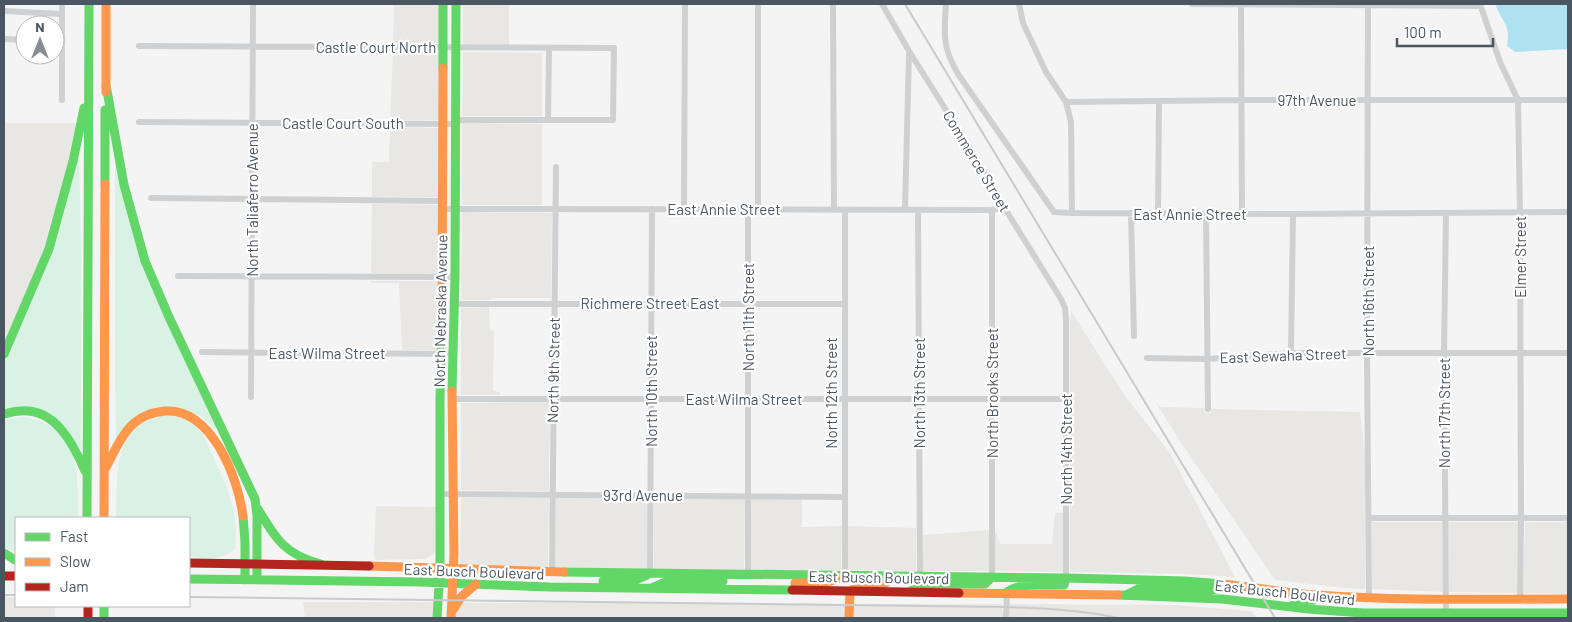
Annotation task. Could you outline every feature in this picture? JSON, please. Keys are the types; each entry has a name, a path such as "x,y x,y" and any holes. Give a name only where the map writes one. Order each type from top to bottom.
{"main road":[{"path":"88,517 89,4"},
{"path":"104,517 106,4"},
{"name":"North Nebraska Avenue","path":"437,618 440,568 443,4"},
{"name":"North Nebraska Avenue","path":"451,616 454,569 452,399 455,304 456,4"},
{"path":"4,354 50,249 57,227 89,82"},
{"path":"106,84 124,185 136,231 145,261 168,318 257,506 275,536 284,547 306,562 321,564"},
{"path":"105,470 126,432 144,417 156,412 171,410 185,414 205,426 216,441 238,493 244,519 245,580"},
{"path":"4,414 30,411 44,415 56,422 72,442 87,477"},
{"path":"440,414 445,418 449,444 453,450"},
{"path":"257,506 257,580"},
{"path":"4,553 15,559"},
{"name":"East Busch Boulevard","path":"190,563 321,564 552,572 1185,581 1369,598 1568,599"},
{"path":"550,587 581,581 633,581 650,573"},
{"path":"651,588 668,581 722,581 738,574"},
{"path":"762,589 787,583 825,583 845,576"},
{"path":"849,618 850,591 863,584 910,583 916,582 920,577"},
{"path":"905,592 927,584 984,584 992,577"},
{"path":"1007,593 1012,588 1020,585 1062,585 1066,583 1066,578"},
{"name":"East Busch Boulevard","path":"190,579 452,583 550,587 1127,595 1222,599 1363,613 1568,613"},
{"path":"451,616 461,597 476,584"},
{"path":"1127,595 1140,588 1211,590 1219,589 1223,584"},
{"path":"1292,607 1296,600 1343,602 1351,597"},
{"path":"1527,613 1530,606 1568,605"}],"street":[{"path":"4,11 62,14 62,4"},
{"name":"North Taliaferro Avenue","path":"251,397 253,4"},
{"path":"684,209 685,4"},
{"path":"758,4 758,209"},
{"path":"833,4 834,210"},
{"name":"Commerce Street","path":"882,4 1061,299 1065,308 1066,319"},
{"name":"East Annie Street","path":"946,4 944,38 949,58 958,74 1054,212 1206,214 1568,212"},
{"path":"1019,4 1023,23 1046,72 1066,102 1072,122 1072,213"},
{"path":"1192,4 1480,5"},
{"path":"1241,4 1242,214"},
{"name":"North 16th Street","path":"1368,5 1367,352 1369,598"},
{"name":"Elmer Street","path":"1480,5 1500,62 1518,100 1521,353 1520,599"},
{"name":"Castle Court North","path":"139,46 614,48 613,120"},
{"path":"548,120 549,49"},
{"path":"905,210 909,51"},
{"path":"60,65 62,100"},
{"name":"97th Avenue","path":"1066,102 1568,100"},
{"path":"1158,213 1159,102"},
{"name":"Castle Court South","path":"139,122 442,124 456,122 613,120"},
{"name":"North 9th Street","path":"552,572 556,167"},
{"name":"East Annie Street","path":"151,198 443,205 455,209 992,210 1004,206"},
{"name":"North 10th Street","path":"650,573 652,209"},
{"name":"North 11th Street","path":"748,209 748,574"},
{"name":"North 12th Street","path":"845,210 845,576"},
{"name":"North 13th Street","path":"918,210 920,577"},
{"name":"North Brooks Street","path":"992,210 992,577"},
{"path":"1130,213 1134,336"},
{"name":"North 17th Street","path":"1446,213 1444,354 1446,613"},
{"path":"1206,214 1208,409"},
{"path":"1291,353 1293,214"},
{"path":"178,276 455,277"},
{"name":"Richmere Street East","path":"455,304 845,304"},
{"name":"North 14th Street","path":"1066,319 1066,578"},
{"name":"East Wilma Street","path":"202,352 453,354"},
{"name":"East Sewaha Street","path":"1147,358 1207,359 1291,353 1367,352 1444,354 1568,353"},
{"name":"East Wilma Street","path":"452,399 1066,399"},
{"name":"93rd Avenue","path":"440,494 845,497"},
{"path":"1368,518 1568,518"},
{"path":"1006,618 1007,593"}],"shaded area":[{"path":"394,4 440,4 440,43 393,43"},
{"path":"463,4 509,4 509,45 463,44"},
{"path":"393,51 440,51 439,120 390,120"},
{"path":"463,52 542,53 542,116 462,116"},
{"path":"4,123 76,123 54,226 4,345"},
{"path":"462,123 542,124 542,205 462,205"},
{"path":"390,127 439,128 438,197 372,197 372,162 389,162"},
{"path":"372,204 438,205 438,274 371,273"},
{"path":"462,212 552,213 551,298 461,300"},
{"path":"371,281 438,281 437,350 402,350 399,283 371,283"},
{"path":"489,307 490,329 494,332 493,391 500,392 500,395 461,395 461,308"},
{"path":"1071,311 1125,396 1170,453 1235,577 1070,572"},
{"path":"550,402 549,491 461,490 461,403"},
{"path":"1156,403 1161,407 1204,408 1205,413 1211,413 1211,409 1360,412 1365,456 1365,589 1275,580"},
{"path":"461,498 549,498 548,567 460,565"},
{"path":"556,498 648,498 647,569 555,567"},
{"path":"654,498 745,499 744,570 654,569"},
{"path":"751,499 802,500 802,527 842,526 841,570 751,570"},
{"path":"376,506 436,507 435,553 425,559 375,560"},
{"path":"1055,513 1063,513 1063,572 995,571 995,532 1001,544 1052,544"},
{"path":"1372,522 1442,522 1443,592 1372,589"},
{"path":"1448,522 1518,522 1517,593 1449,592"},
{"path":"1568,522 1568,594 1523,593 1525,523"},
{"path":"848,526 916,528 916,571 848,570"},
{"path":"989,530 989,571 923,571 923,535"},
{"path":"4,597 15,597 15,607 55,607 55,618 4,618"},
{"path":"303,602 434,602 434,618 305,618"},
{"path":"461,603 846,604 846,618 454,618"},
{"path":"853,604 1002,604 1003,618 853,618"},
{"path":"1009,604 1173,605 1251,611 1258,618 1009,618"}],"green space":[{"path":"79,155 81,449 59,421 4,412 4,363 34,294"},
{"path":"115,158 130,216 218,427 215,429 200,416 165,408 116,440"},
{"path":"162,415 175,417 191,423 201,432 228,490 234,512 235,549 230,553 219,557 207,558 190,556 190,517 116,517 118,473 122,451 132,432 146,422"},
{"path":"22,417 41,421 56,429 66,439 72,453 78,484 78,517 15,517 15,551 4,548 4,420"}],"water":[{"path":"1495,4 1568,4 1568,49 1515,52 1507,46 1507,28"}],"railway":[{"path":"905,4 1275,618"},
{"path":"4,595 15,595"},
{"path":"190,597 1006,607 1062,610 1118,618"}],"traffic: fast":[{"path":"87,517 89,4"},
{"path":"443,4 443,68"},
{"path":"452,391 455,277 456,4"},
{"path":"106,85 124,185 145,261 169,317 255,499 257,516 257,580"},
{"path":"4,354 49,249 73,161 84,108"},
{"path":"105,110 105,184"},
{"path":"437,618 440,568 442,315"},
{"path":"4,414 18,411 32,412 43,415 53,421 75,449 85,471"},
{"path":"258,509 276,537 290,551 298,556 321,564"},
{"path":"243,516 245,580"},
{"path":"4,553 15,560"},
{"path":"564,572 1066,578 1185,581 1222,584"},
{"path":"603,581 633,581 647,575"},
{"path":"913,589 927,584 985,584 992,577"},
{"path":"1007,592 1027,585 1064,585 1066,578"},
{"path":"190,579 792,590"},
{"path":"654,587 668,581 723,581"},
{"path":"1128,594 1140,588 1211,590 1221,588"},
{"path":"1118,595 1222,599 1363,613 1568,613"},
{"path":"1292,607 1296,600 1314,600"},
{"path":"104,607 104,618"}],"traffic: slow":[{"path":"106,4 106,92"},
{"path":"442,315 443,68"},
{"path":"104,517 105,184"},
{"path":"451,618 454,554 452,391"},
{"path":"105,469 123,436 138,420 151,414 165,411 182,413 196,421 209,433 220,448 229,465 243,516"},
{"path":"369,566 564,572"},
{"path":"795,583 825,583 840,578"},
{"path":"852,590 863,584 886,583"},
{"path":"451,613 461,597 476,584"},
{"path":"1222,584 1348,597 1568,599"},
{"path":"849,618 850,591"},
{"path":"959,593 1118,595"}],"traffic: jam":[{"path":"190,563 369,566"},
{"path":"4,576 15,576"},
{"path":"792,590 959,593"},
{"path":"88,607 88,618"}]}
